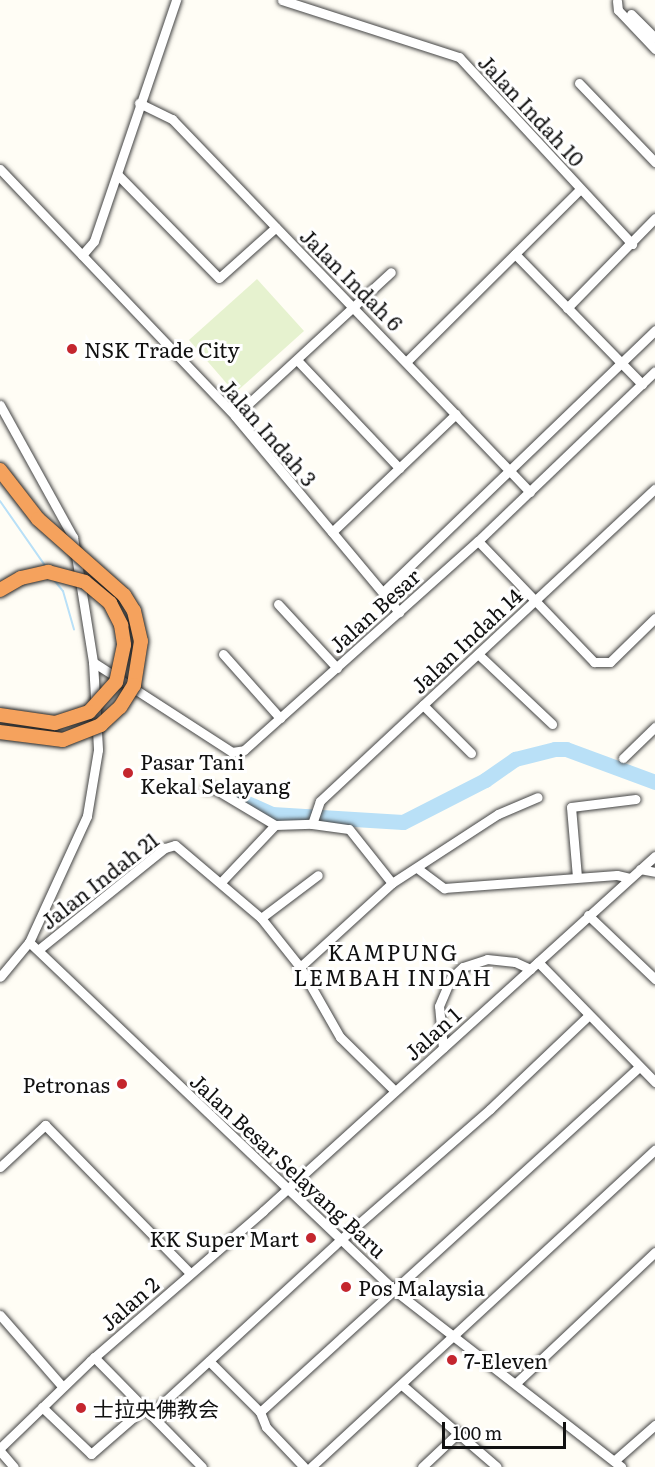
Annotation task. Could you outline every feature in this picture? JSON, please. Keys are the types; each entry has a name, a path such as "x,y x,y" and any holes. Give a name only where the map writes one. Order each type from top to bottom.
{"highway":[{"path":"0,470 38,519 124,595 134,611 141,641 138,672 131,690 101,725 63,740 0,732"},
{"path":"0,590 21,578 48,572 85,582 110,603 120,625 124,645 122,665 116,682 88,712 55,723 0,716"}],"street":[{"path":"82,255 94,242 118,175 139,103 176,0"},
{"name":"Jalan Indah 10","path":"282,0 459,57 632,244"},
{"path":"617,1 655,38"},
{"path":"617,1 618,10 655,49"},
{"path":"579,83 655,162"},
{"name":"Jalan Indah 6","path":"139,103 172,119 356,307 530,492"},
{"name":"Jalan Indah 3","path":"0,169 235,416 399,612"},
{"path":"118,175 219,278 276,227"},
{"path":"407,361 580,189"},
{"path":"567,308 655,218"},
{"path":"515,254 642,384"},
{"path":"235,416 392,272"},
{"path":"383,592 511,472 655,330"},
{"path":"297,360 399,468"},
{"name":"Jalan Besar","path":"93,662 232,752 248,748 478,541 655,371"},
{"path":"0,405 73,537 93,662 98,750 87,816 29,942 0,977"},
{"path":"332,532 456,414"},
{"name":"Jalan Indah 14","path":"313,821 320,801 655,489"},
{"path":"478,541 594,662 610,663 655,618"},
{"path":"278,604 337,668"},
{"path":"224,654 280,718"},
{"path":"478,654 552,724"},
{"path":"423,705 471,753"},
{"path":"623,758 655,727"},
{"path":"206,789 213,788 275,825 313,821 349,829 392,884"},
{"path":"300,967 392,884 498,814 538,797"},
{"path":"577,877 571,807 636,800"},
{"path":"222,881 275,825"},
{"name":"Jalan Indah 21","path":"38,950 170,845 181,848 222,881 261,918 300,967 340,1037 395,1091"},
{"name":"Jalan 1","path":"286,1189 655,856"},
{"path":"417,868 444,888 577,877 617,875 630,878"},
{"path":"640,869 655,872"},
{"path":"261,918 318,875"},
{"path":"588,915 655,979"},
{"name":"Jalan Besar Selayang Baru","path":"29,942 394,1290 618,1464"},
{"path":"443,1048 440,1006 452,978 463,967 487,959 515,962 534,966 655,1082"},
{"path":"42,1407 92,1454 209,1360 339,1240 490,1109 588,1016"},
{"path":"260,1412 639,1067"},
{"path":"0,1167 45,1125 190,1273"},
{"path":"311,1467 655,1150"},
{"name":"Jalan 2","path":"0,1450 62,1386 286,1189"},
{"path":"516,1383 655,1252"},
{"path":"647,1260 655,1268"},
{"path":"0,1315 62,1386"},
{"path":"94,1357 148,1411 196,1465"},
{"path":"209,1360 260,1412 266,1426 304,1467"},
{"path":"402,1385 497,1467"},
{"path":"618,1464 655,1425"},
{"path":"422,1467 457,1434"},
{"path":"0,1450 14,1467"}],"green space":[{"path":"257,279 304,331 235,393 189,340"}],"waterway":[{"path":"0,501 46,567"},
{"path":"54,580 63,591 74,629"},
{"path":"236,798 272,814 403,822 485,780 515,759 555,749 566,749 655,782"}],"place":[{"name":"NSK Trade City","path":"72,349"},
{"name":"Pasar Tani Kekal Selayang","path":"128,773"},
{"name":"Petronas","path":"122,1084"},
{"name":"KK Super Mart","path":"311,1238"},
{"name":"Pos Malaysia","path":"346,1287"},
{"name":"7-Eleven","path":"452,1360"},
{"name":"士拉央佛教会","path":"81,1408"}],"district":[{"name":"KAMPUNG LEMBAH INDAH","path":"393,964"}]}
